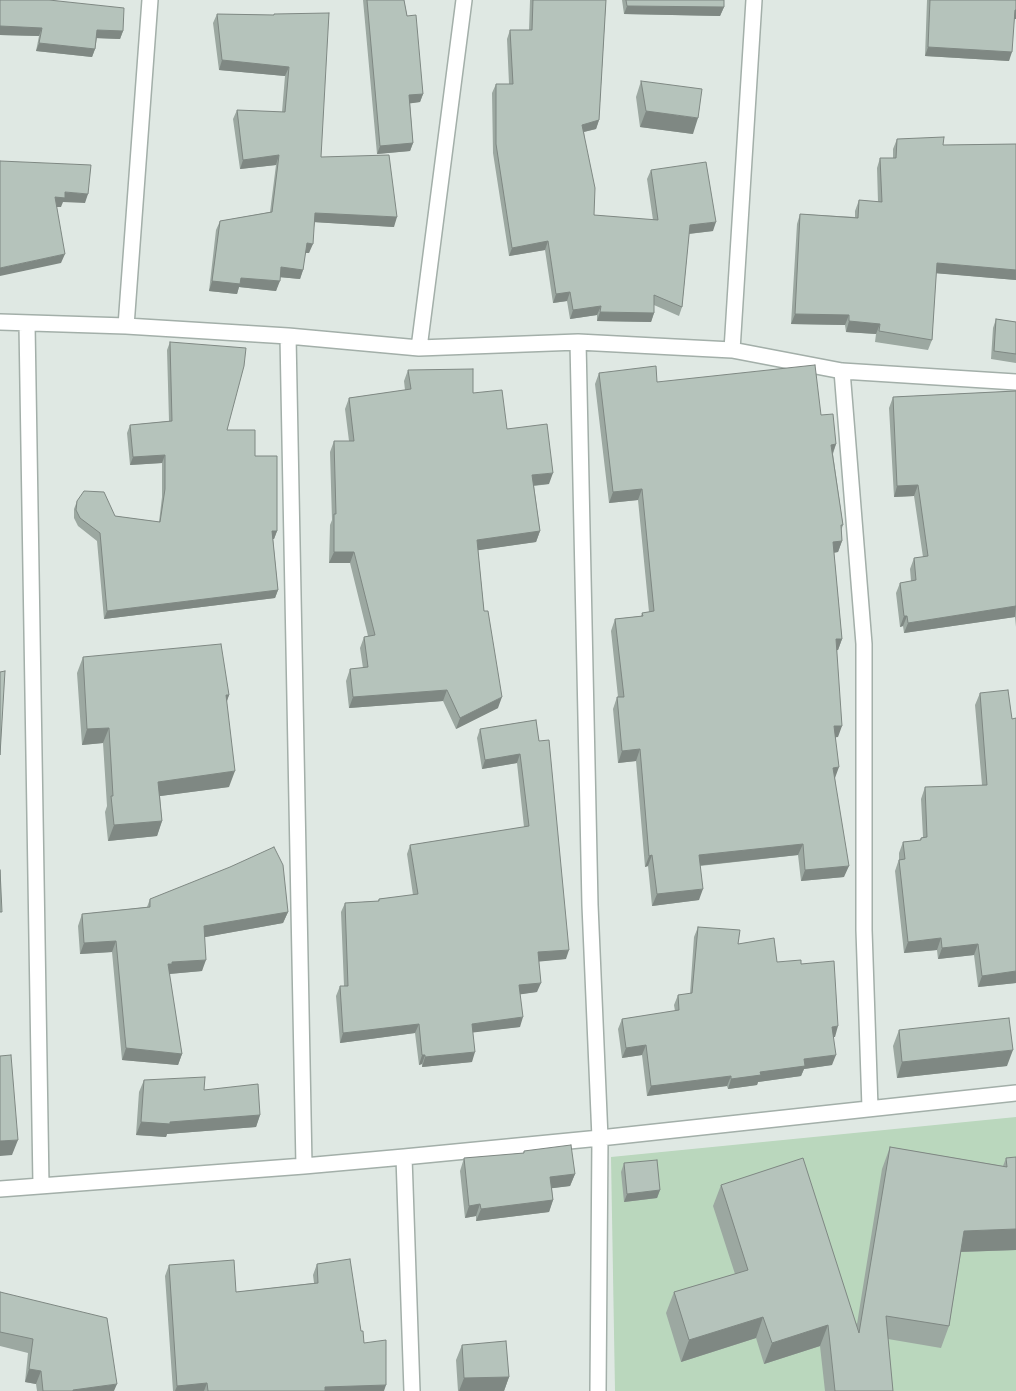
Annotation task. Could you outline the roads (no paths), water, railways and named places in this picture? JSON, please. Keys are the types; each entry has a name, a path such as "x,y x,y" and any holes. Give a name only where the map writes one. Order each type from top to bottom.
{"street":[{"path":"126,326 150,0"},
{"path":"419,348 464,0"},
{"path":"732,350 754,0"},
{"path":"0,322 126,326 288,336 419,348 578,342 732,350 842,372 1016,382"},
{"path":"27,324 41,1185"},
{"path":"288,336 304,1166"},
{"path":"578,342 590,905 600,1138 598,1391"},
{"path":"842,372 864,644 864,930 870,1108"},
{"path":"0,1189 404,1157 1016,1093"},
{"path":"404,1157 412,1391"}]}
